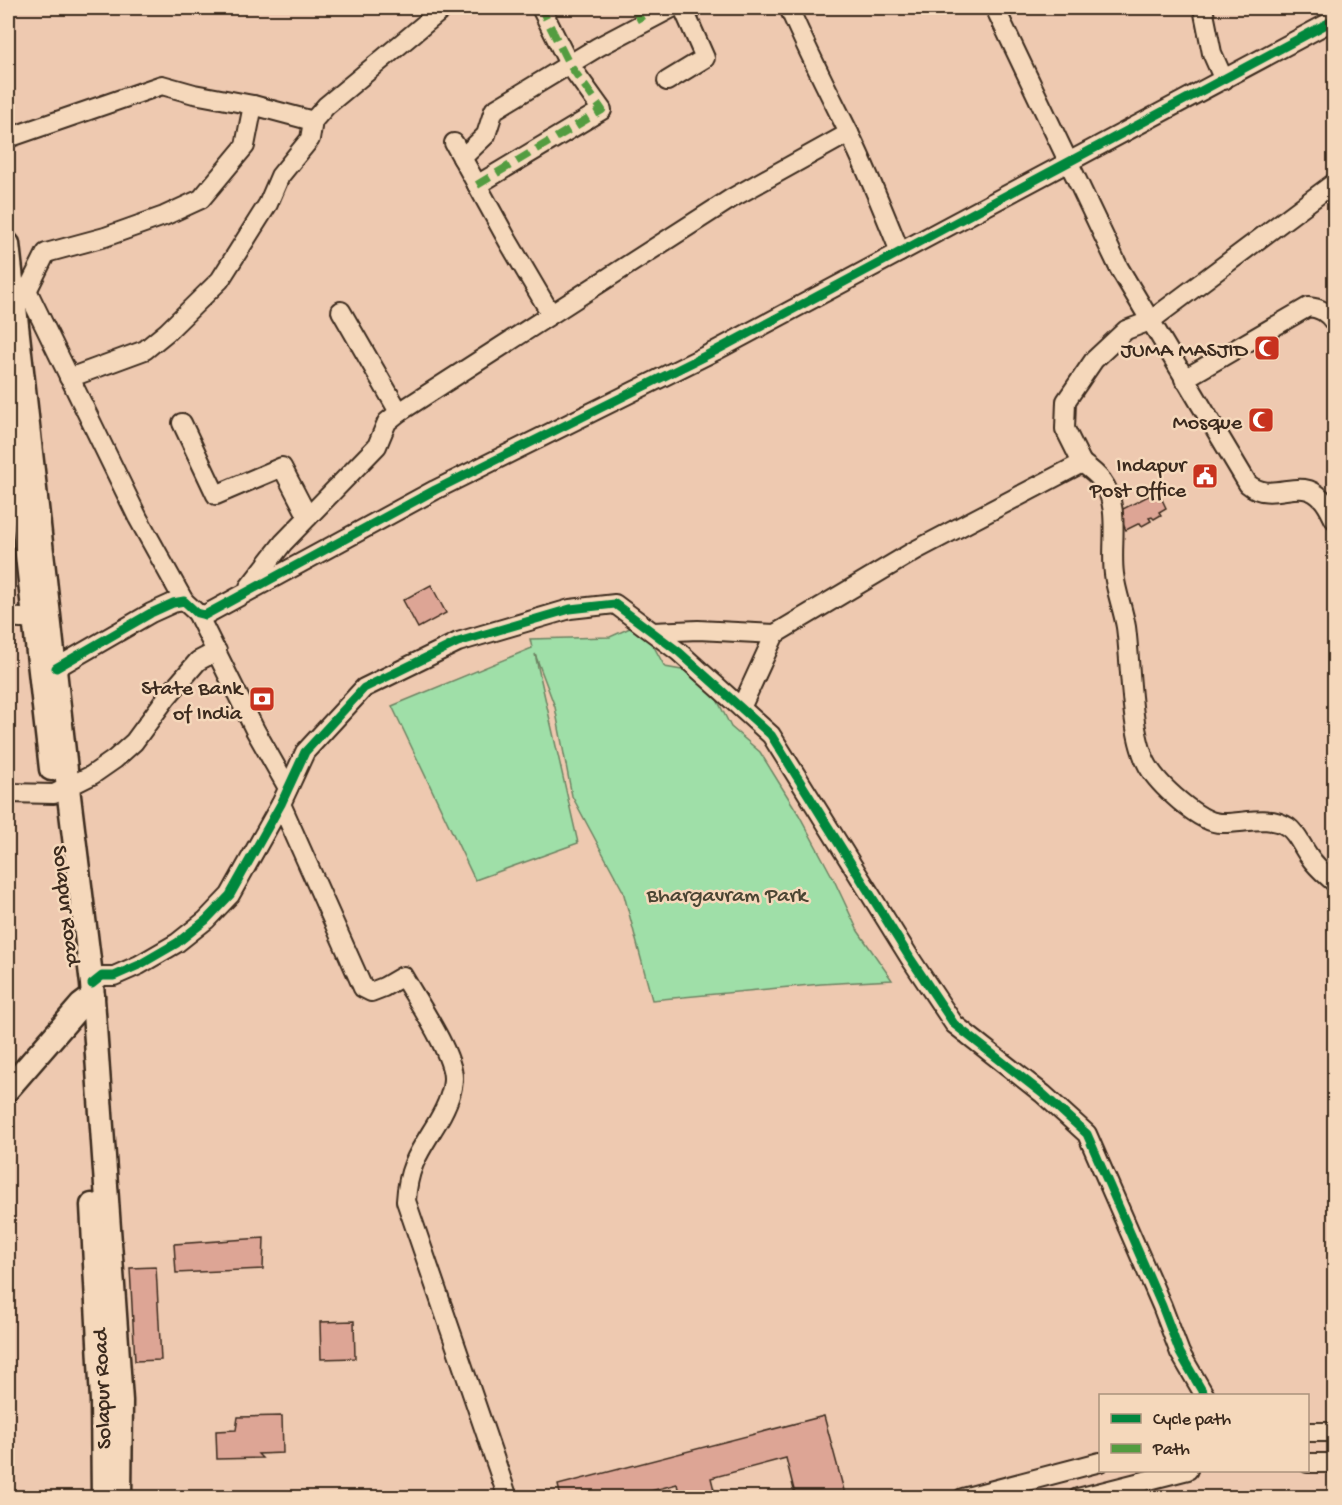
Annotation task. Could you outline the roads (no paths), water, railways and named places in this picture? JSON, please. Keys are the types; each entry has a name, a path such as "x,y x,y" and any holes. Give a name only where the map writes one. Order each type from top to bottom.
{"main road":[{"path":"8,244 20,289 19,461"},
{"name":"Solapur Road","path":"8,386 42,618 87,995 111,1401 103,1497"},
{"path":"42,618 56,668 61,791"},
{"path":"8,1069 58,1012 87,995"},
{"path":"8,1089 87,995"},
{"path":"111,1401 120,1497"}],"street":[{"path":"69,378 145,350 168,332 220,280 268,204 280,176 310,139 313,121 326,105 444,8"},
{"path":"477,185 602,110 569,64 541,8"},
{"path":"551,314 458,150 486,135 494,110 569,64 638,15 672,8"},
{"path":"667,81 705,58 683,8"},
{"path":"789,8 811,60 849,133 900,252"},
{"path":"995,8 1119,268 1248,484 1256,491 1267,493 1298,488 1310,489 1322,499 1335,519"},
{"path":"1203,8 1212,53 1224,80"},
{"path":"56,668 151,613 173,603 205,615 435,490 715,351 1335,20"},
{"path":"8,138 162,85 313,121"},
{"path":"252,105 245,146 201,200 105,237 46,253 20,289 69,378 138,518 217,651 284,796 363,988 370,992 403,976 448,1057 453,1078 448,1100 421,1146 408,1179 406,1201 508,1497"},
{"path":"244,593 283,543 377,446 387,422 399,412 732,198 849,133"},
{"path":"1335,183 1149,321 1126,330 1094,360 1066,401 1065,429 1082,463 1103,481 1110,497 1114,573 1126,629 1135,722 1142,753 1148,766 1189,809 1207,820 1219,824 1263,820 1289,827 1319,869 1335,882"},
{"path":"1184,379 1308,307 1317,308 1328,314 1335,322"},
{"path":"341,311 399,412"},
{"path":"182,423 216,495 282,467 308,517"},
{"path":"653,632 698,630 775,634 916,550 1082,463"},
{"path":"87,995 108,986 114,975 139,965 177,943 206,920 230,895 284,796 305,752 364,688 458,642 570,609 615,604 679,652 771,735 954,1024 1043,1094 1087,1134 1162,1306 1180,1353 1204,1394"},
{"path":"8,617 42,618"},
{"path":"741,708 775,634"},
{"path":"8,793 61,791 107,764 134,742 198,661 217,651"},
{"path":"1309,1432 1335,1432"},
{"path":"1309,1463 1335,1463"},
{"path":"963,1497 1094,1464 1085,1496 1180,1472"}],"place":[{"name":"JUMA MASJID","path":"1267,348"},
{"name":"Mosque","path":"1261,420"},
{"name":"Indapur Post Office","path":"1205,476"},
{"name":"State Bank of India","path":"262,699"}],"park label":[{"name":"Bhargavram Park","path":"727,893"}]}
